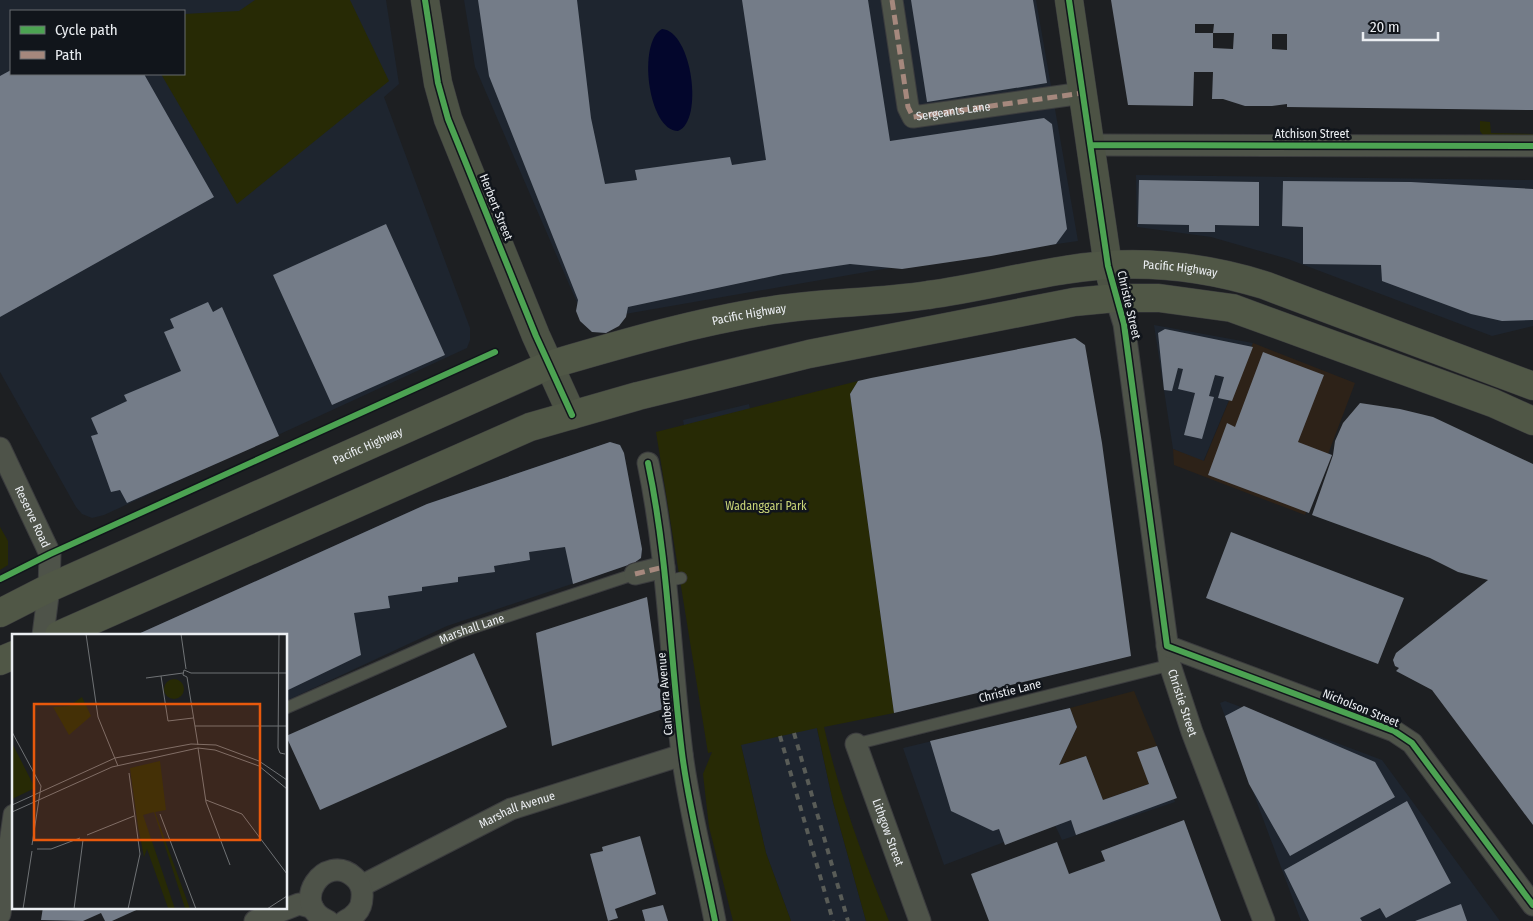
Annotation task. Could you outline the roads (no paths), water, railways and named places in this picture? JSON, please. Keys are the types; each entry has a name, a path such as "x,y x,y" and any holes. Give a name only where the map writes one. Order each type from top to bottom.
{"main road":[{"name":"Pacific Highway","path":"0,613 49,588 549,365 624,342 772,310 911,298 1067,269 1108,266 1182,267 1239,278 1533,386"},
{"path":"61,634 530,427 638,396 809,354 1074,302 1116,298 1159,298 1232,308 1493,403 1533,421"},
{"path":"0,661 12,656"}],"street":[{"name":"Herbert Street","path":"425,0 438,83 448,119 549,365 572,415"},
{"name":"Sergeants Lane","path":"892,0 908,107 913,117 1083,93"},
{"name":"Christie Street","path":"1069,0 1108,266 1124,324 1169,655 1195,740 1264,921"},
{"name":"Atchison Street","path":"1091,145 1533,146"},
{"name":"Reserve Road","path":"2,456 50,554 49,588 43,634"},
{"name":"Canberra Avenue","path":"648,462 671,575 682,754 715,921"},
{"name":"Marshall Lane","path":"636,574 671,575"},
{"name":"Nicholson Street","path":"1169,655 1394,731 1412,742 1533,905"},
{"name":"Lithgow Street","path":"856,744 920,921"},
{"name":"Marshall Avenue","path":"361,886 511,809 682,754"},
{"path":"0,914 12,829"},
{"path":"321,914 311,892 313,884 326,873 342,871 356,879 361,886 362,903 353,917 345,921"},
{"path":"255,921 299,904 321,914"}],"lane":[{"name":"Marshall Lane","path":"288,707 457,632 636,574"},
{"name":"Christie Lane","path":"856,744 1169,655"}],"water":[{"path":"662,29 672,34 681,44 691,77 691,111 686,124 678,131 668,127 659,117 649,85 648,67 650,50 654,37"}],"railway":[{"path":"794,733 848,921"},
{"path":"780,736 833,921"}],"park label":[{"name":"Wadanggari Park","path":"766,506"}]}
